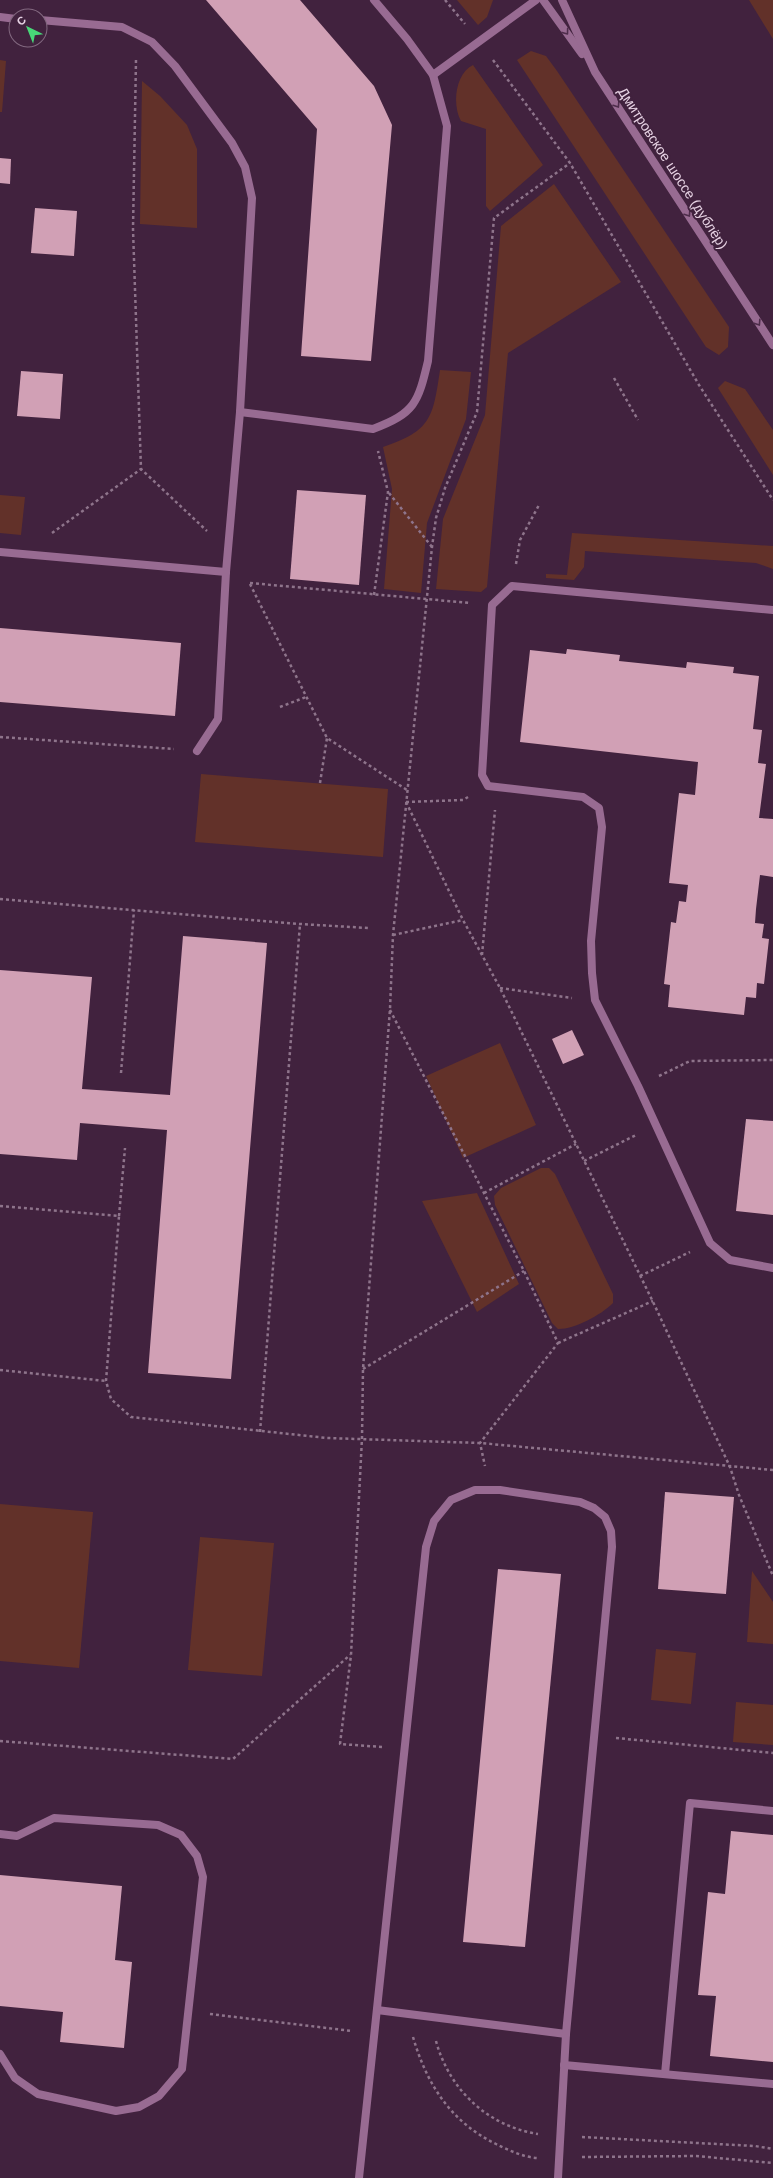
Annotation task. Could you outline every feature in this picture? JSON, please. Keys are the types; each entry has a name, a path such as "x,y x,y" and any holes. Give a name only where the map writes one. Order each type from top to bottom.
{"street":[{"path":"240,412 373,429 390,423 410,409 421,392 428,361 447,126 433,75 407,39 374,0"},
{"path":"433,75 536,0"},
{"path":"543,0 595,72"},
{"name":"Дмитровское шоссе (дублёр)","path":"562,0 595,72 773,345"},
{"path":"48,21 122,27 152,42 175,66 232,143 245,167 252,198 240,412 226,572 218,719 197,751"},
{"path":"0,552 226,572"},
{"path":"773,610 512,586 492,604 482,775 488,786 583,796 600,808 602,827 591,941 595,1000 638,1086 710,1243 730,1260 773,1268"},
{"path":"359,2178 426,1547 434,1521 451,1500 476,1490 490,1490 580,1502 594,1508 605,1517 611,1531 612,1547 566,2034 558,2178"},
{"path":"665,2074 690,1803 773,1811"},
{"path":"0,1834 17,1836 54,1818 158,1825 181,1835 197,1856 203,1877 182,2069 159,2096 139,2107 116,2111 38,2094 15,2078 0,2054"},
{"path":"377,2010 566,2034"},
{"path":"564,2065 773,2084"}],"path":[{"path":"445,0 480,42 570,163 698,385 773,500"},
{"path":"136,34 133,229 141,469 210,534"},
{"path":"405,1749 340,1744 351,1655 362,1438 363,1369 390,1010 393,935 432,547 436,518 445,488 477,412 494,218 570,163"},
{"path":"614,378 638,420"},
{"path":"373,429 388,492 374,595"},
{"path":"41,556 48,536 141,469"},
{"path":"388,492 432,547"},
{"path":"512,586 520,540 539,504"},
{"path":"226,572 250,583 374,595 492,604"},
{"path":"250,583 327,738 407,790"},
{"path":"280,707 306,697"},
{"path":"0,737 197,751"},
{"path":"320,783 327,738"},
{"path":"406,802 463,800 488,786"},
{"path":"482,955 497,787"},
{"path":"406,802 463,920 500,988 652,1301 730,1467 739,1495 773,1576"},
{"path":"0,899 300,924 368,928"},
{"path":"121,1073 134,910"},
{"path":"393,935 463,920"},
{"path":"260,1432 300,924"},
{"path":"500,988 595,1000"},
{"path":"390,1010 524,1271 558,1344"},
{"path":"638,1086 690,1061 773,1060"},
{"path":"584,1161 656,1125"},
{"path":"484,1193 576,1144"},
{"path":"125,1148 106,1381 111,1399 131,1417 327,1438 362,1438 480,1444 773,1470"},
{"path":"0,1206 119,1216"},
{"path":"640,1276 710,1243"},
{"path":"363,1369 524,1271"},
{"path":"480,1444 558,1344 652,1301"},
{"path":"0,1370 106,1381"},
{"path":"480,1444 490,1490"},
{"path":"0,1741 233,1759 351,1655"},
{"path":"594,1736 773,1753"},
{"path":"188,2012 375,2033"}],"shaded area":[{"path":"457,0 493,0 487,17 478,25"},
{"path":"749,0 773,0 773,39"},
{"path":"531,51 546,56 557,71 729,327 728,347 719,355 706,347 517,60"},
{"path":"0,60 6,61 2,112 0,112"},
{"path":"473,65 543,165 490,211 486,206 486,129 461,121 458,114 456,99 459,82 462,75"},
{"path":"142,81 160,96 187,125 197,149 197,228 140,224"},
{"path":"554,184 621,282 508,353 487,587 481,592 436,589 443,519 485,415 501,226"},
{"path":"440,370 471,372 466,419 427,523 421,593 384,589 392,489 383,447 411,435 427,420 432,411 435,400"},
{"path":"725,381 745,389 773,430 773,475 718,388"},
{"path":"0,495 25,497 21,535 0,533"},
{"path":"572,533 773,546 773,569 756,563 585,551 584,567 574,580 546,578 546,574 567,575"},
{"path":"201,774 388,789 383,857 195,842"},
{"path":"500,1043 536,1125 463,1158 426,1076"},
{"path":"541,1168 549,1168 555,1174 613,1294 613,1303 608,1308 572,1327 558,1329 552,1323 495,1205 494,1196 501,1188"},
{"path":"477,1193 519,1284 477,1312 422,1201"},
{"path":"0,1504 93,1512 79,1668 0,1661"},
{"path":"200,1537 274,1543 262,1676 188,1670"},
{"path":"752,1571 773,1602 773,1644 747,1642"},
{"path":"656,1649 696,1653 691,1704 651,1700"},
{"path":"736,1702 773,1705 773,1745 733,1742"}],"building":[{"path":"206,0 300,0 374,86 392,125 371,361 301,356 317,129"},
{"path":"0,158 11,159 10,184 0,183"},
{"path":"35,208 77,211 74,256 31,253"},
{"path":"21,371 63,374 60,419 17,416"},
{"path":"297,490 366,495 359,585 290,579"},
{"path":"0,628 181,643 175,716 0,702"},
{"path":"567,649 620,655 619,661 686,668 687,662 734,667 733,673 759,676 753,729 762,730 758,763 766,764 759,818 773,819 773,877 760,875 756,909 755,923 764,924 762,938 769,939 764,984 757,983 756,998 746,997 744,1015 668,1007 670,985 664,984 671,922 676,923 679,901 686,902 688,885 669,883 679,793 695,795 698,762 520,742 530,650 566,654"},
{"path":"183,936 267,943 231,1379 148,1373 167,1130 80,1123 77,1160 0,1154 0,970 92,977 82,1089 170,1095"},
{"path":"572,1030 584,1055 563,1064 552,1039"},
{"path":"746,1119 773,1121 773,1215 736,1211"},
{"path":"665,1492 734,1497 726,1594 658,1589"},
{"path":"498,1569 561,1574 525,1947 463,1942"},
{"path":"731,1831 773,1835 773,2062 710,2056 716,1996 698,1995 708,1892 725,1894"},
{"path":"0,1875 122,1886 115,1960 132,1962 124,2048 60,2042 63,2012 0,2006"}]}
